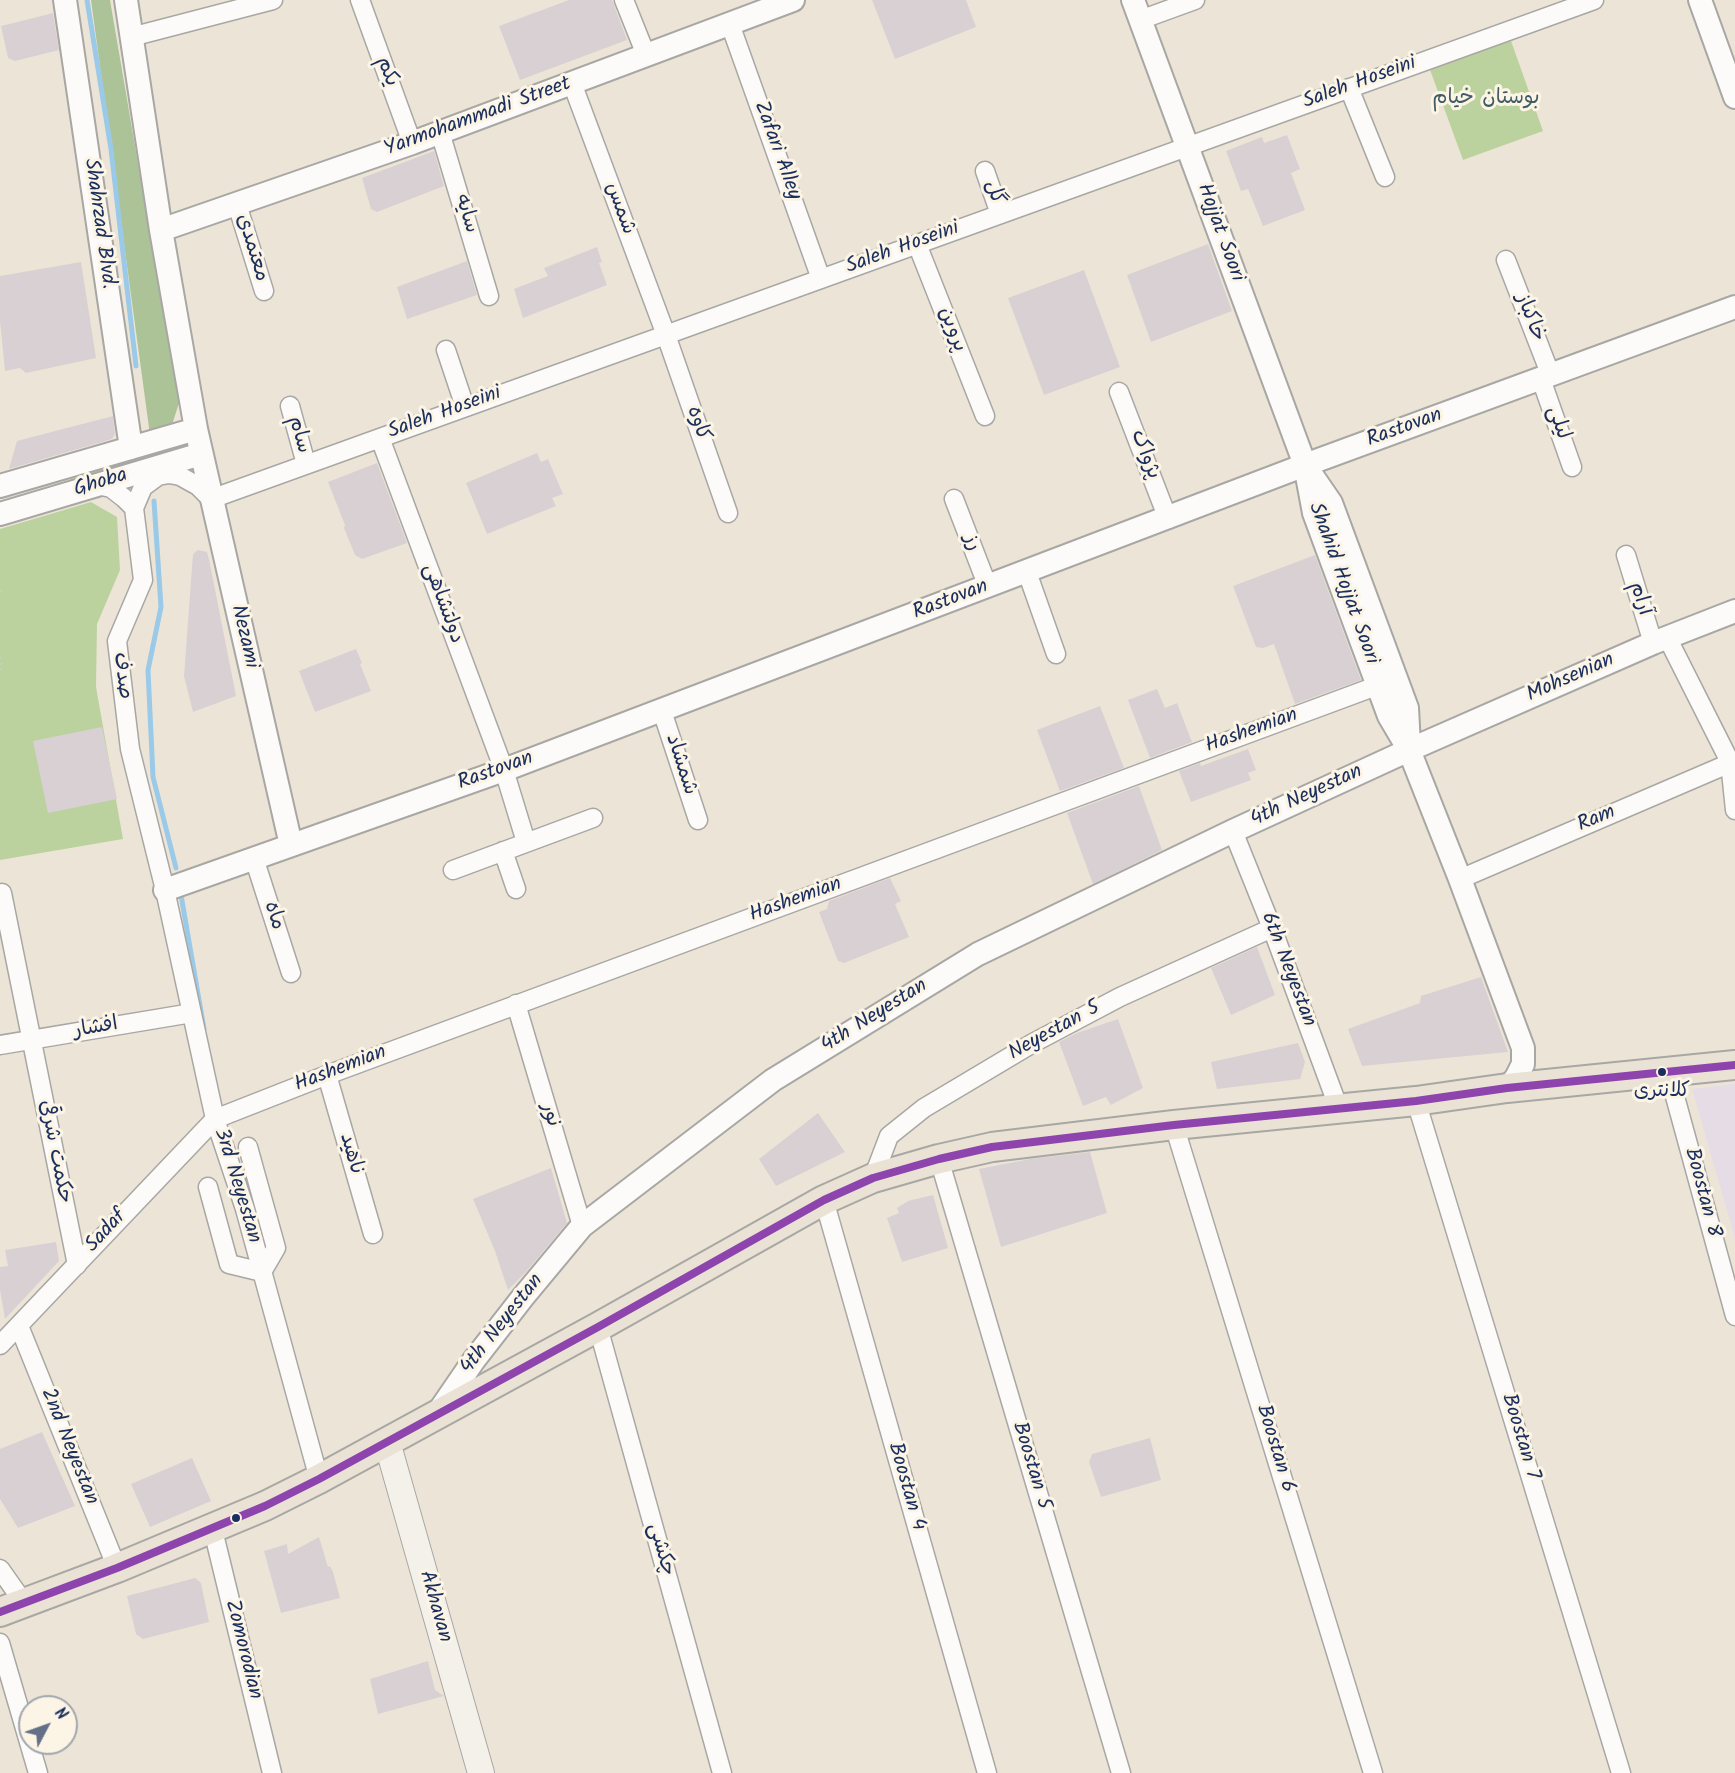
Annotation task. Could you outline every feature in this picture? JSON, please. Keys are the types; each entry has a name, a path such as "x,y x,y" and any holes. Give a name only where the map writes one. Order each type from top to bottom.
{"main road":[{"path":"12,1607 117,1568 212,1526 265,1506 598,1327 824,1200 873,1178 939,1158 992,1147 1174,1125 1416,1101 1507,1088 1735,1065"},
{"name":"Akhavan","path":"387,1442 481,1773"}],"street":[{"name":"Shahrzad Blvd.","path":"65,0 131,448"},
{"path":"126,0 161,231 196,429"},
{"path":"131,37 273,0"},
{"name":"یکم","path":"360,0 412,143"},
{"path":"624,0 645,55"},
{"name":"Yarmohammadi Street","path":"161,231 412,143 793,0"},
{"path":"1137,10 1195,0"},
{"name":"Saleh Hoseini","path":"212,499 1594,0"},
{"path":"1700,0 1735,97"},
{"name":"Hojjat Soori","path":"1137,10 1305,465"},
{"name":"Zafari Alley","path":"730,24 821,279"},
{"name":"شمس","path":"572,83 666,335"},
{"path":"1349,88 1385,177"},
{"name":"سایه","path":"440,132 489,296"},
{"name":"گل","path":"985,171 1000,214"},
{"name":"معتمدی","path":"237,204 264,291"},
{"name":"پروین","path":"917,244 985,416"},
{"name":"خاکباز","path":"1506,260 1546,378"},
{"name":"Rastovan","path":"165,890 504,770 1305,465 1735,307"},
{"name":"کاوه","path":"666,335 728,513"},
{"path":"446,350 465,407"},
{"name":"لیلی","path":"1546,378 1572,468"},
{"name":"پژواک","path":"1119,392 1168,519"},
{"name":"سام","path":"290,406 306,464"},
{"name":"Ghoba","path":"0,486 196,429"},
{"name":"Nezami","path":"196,429 291,845"},
{"name":"دولتشاهی","path":"380,438 504,770 526,842"},
{"name":"Ghoba","path":"0,514 201,454"},
{"name":"Shahid Hojjat Soori","path":"1305,465 1314,513 1389,716 1409,750 1523,1048 1523,1064 1516,1078 1507,1088"},
{"name":"Shahid Hojjat Soori","path":"1305,465 1331,504 1407,708 1409,750"},
{"path":"97,485 111,488 134,508 143,487 158,476 169,474 189,481 212,499"},
{"name":"رز","path":"954,499 988,587"},
{"name":"صدف","path":"134,508 143,580 117,641 130,749 165,890"},
{"name":"آرام","path":"1626,555 1660,640 1733,761"},
{"path":"1027,572 1056,654"},
{"name":"Mohsenian","path":"1409,750 1660,640 1735,610"},
{"name":"Hashemian","path":"215,1119 516,1004 1378,685"},
{"name":"شمشاد","path":"662,711 698,820"},
{"name":"4th Neyestan","path":"437,1414 474,1360 582,1226 773,1080 978,954 1233,831 1409,750"},
{"path":"1733,761 1735,810"},
{"name":"Ram","path":"1460,879 1733,761"},
{"path":"453,870 593,818"},
{"name":"6th Neyestan","path":"1233,831 1272,928 1339,1109"},
{"path":"503,851 516,888"},
{"name":"ماه","path":"254,858 291,973"},
{"name":"3rd Neyestan","path":"165,890 215,1119 245,1209 319,1479"},
{"name":"حکمت شرقی","path":"2,893 77,1265"},
{"name":"Neyestan 5","path":"873,1178 890,1136 924,1108 1033,1043 1120,997 1272,928"},
{"name":"نور","path":"516,1004 582,1226"},
{"name":"افشار","path":"0,1045 192,1012"},
{"name":"Boostan 8","path":"1668,1071 1735,1316"},
{"name":"ناهید","path":"327,1075 373,1234"},
{"name":"Boostan 7","path":"1416,1101 1621,1773"},
{"name":"Sadaf","path":"0,1345 215,1119"},
{"name":"Boostan 6","path":"1174,1125 1373,1773"},
{"path":"208,1187 229,1264 262,1272 276,1248 248,1147"},
{"name":"Boostan 5","path":"939,1158 1121,1773"},
{"name":"Boostan 4","path":"824,1200 987,1773"},
{"name":"2nd Neyestan","path":"19,1326 117,1568"},
{"name":"چکشی","path":"598,1327 722,1773"},
{"name":"Zomorodian","path":"212,1526 272,1773"},
{"path":"0,1569 12,1607"},
{"path":"0,1643 38,1773"}],"path":[{"path":"0,657 2,665 0,670"}],"shaded area":[{"path":"1735,1084 1735,1239 1692,1089"}],"green space":[{"path":"91,0 110,0 179,403 171,428 150,435"},
{"name":"بوستان خیام","path":"1510,38 1543,131 1463,160 1429,67"},
{"path":"91,502 117,517 120,570 97,624 96,687 123,839 0,860 0,529"}],"building":[{"path":"569,0 612,0 627,40 520,80 499,26"},
{"path":"872,0 966,0 976,27 895,59"},
{"path":"53,13 59,50 15,61 8,58 1,26"},
{"path":"1287,135 1300,169 1291,173 1305,210 1263,226 1248,189 1241,191 1226,151 1262,137 1264,143"},
{"path":"434,151 444,186 377,212 371,209 362,178"},
{"path":"1208,244 1232,311 1151,342 1127,275"},
{"path":"597,247 602,262 599,263 607,285 523,318 514,289 548,276 544,268"},
{"path":"467,261 477,295 407,319 397,287"},
{"path":"81,262 96,358 26,373 20,368 5,371 0,321 0,276"},
{"path":"1084,270 1120,367 1044,395 1008,298"},
{"path":"113,416 115,434 112,439 9,469 17,441"},
{"path":"537,453 541,462 548,459 563,494 552,498 556,506 487,534 466,483"},
{"path":"377,463 407,543 362,559 355,555 328,482"},
{"path":"198,550 207,552 209,559 236,696 193,712 184,676 193,554"},
{"path":"1315,555 1361,680 1295,704 1274,644 1263,648 1256,647 1233,586"},
{"path":"356,649 371,691 315,712 299,671"},
{"path":"1157,689 1165,708 1177,703 1192,742 1150,758 1128,700"},
{"path":"1100,706 1124,768 1060,791 1037,730"},
{"path":"102,727 117,799 48,813 33,741"},
{"path":"1248,749 1256,770 1248,773 1251,780 1191,802 1179,771 1200,763 1201,766"},
{"path":"1139,786 1162,850 1093,884 1067,813"},
{"path":"890,878 901,901 895,904 909,937 844,963 838,961 819,912 827,909 829,901"},
{"path":"1257,947 1275,995 1231,1015 1211,968"},
{"path":"1481,977 1508,1052 1362,1066 1348,1029 1420,1003 1421,996"},
{"path":"1118,1019 1143,1088 1111,1105 1106,1097 1083,1106 1059,1042 1077,1033"},
{"path":"1298,1043 1305,1062 1300,1079 1217,1089 1211,1062"},
{"path":"818,1113 845,1152 776,1186 759,1159"},
{"path":"1090,1152 1107,1213 1001,1247 979,1169 1030,1159"},
{"path":"551,1168 567,1223 508,1290 495,1251 473,1199"},
{"path":"933,1195 948,1248 902,1262 887,1218 899,1213 897,1208 908,1201"},
{"path":"56,1242 59,1261 5,1319 0,1290 0,1267 8,1266 5,1250"},
{"path":"42,1432 75,1506 18,1528 0,1499 0,1449"},
{"path":"1150,1438 1161,1480 1101,1497 1089,1462 1092,1454"},
{"path":"192,1458 211,1501 150,1527 131,1484"},
{"path":"319,1537 328,1567 330,1566 333,1572 340,1598 281,1613 264,1551 287,1544 288,1554"},
{"path":"195,1578 201,1583 209,1622 143,1639 136,1634 127,1596"},
{"path":"428,1661 435,1690 444,1696 378,1714 370,1679"}],"waterway":[{"path":"87,0 111,149 136,366"},
{"path":"154,501 161,607 148,670 153,777 176,868"},
{"path":"181,895 204,1029"}],"transit line":[{"path":"0,1612 117,1568 265,1506 598,1327 824,1200 873,1178 992,1147 1174,1125 1416,1101 1507,1088 1735,1065"}],"place":[{"name":"کلانتری","path":"1662,1072"}]}
